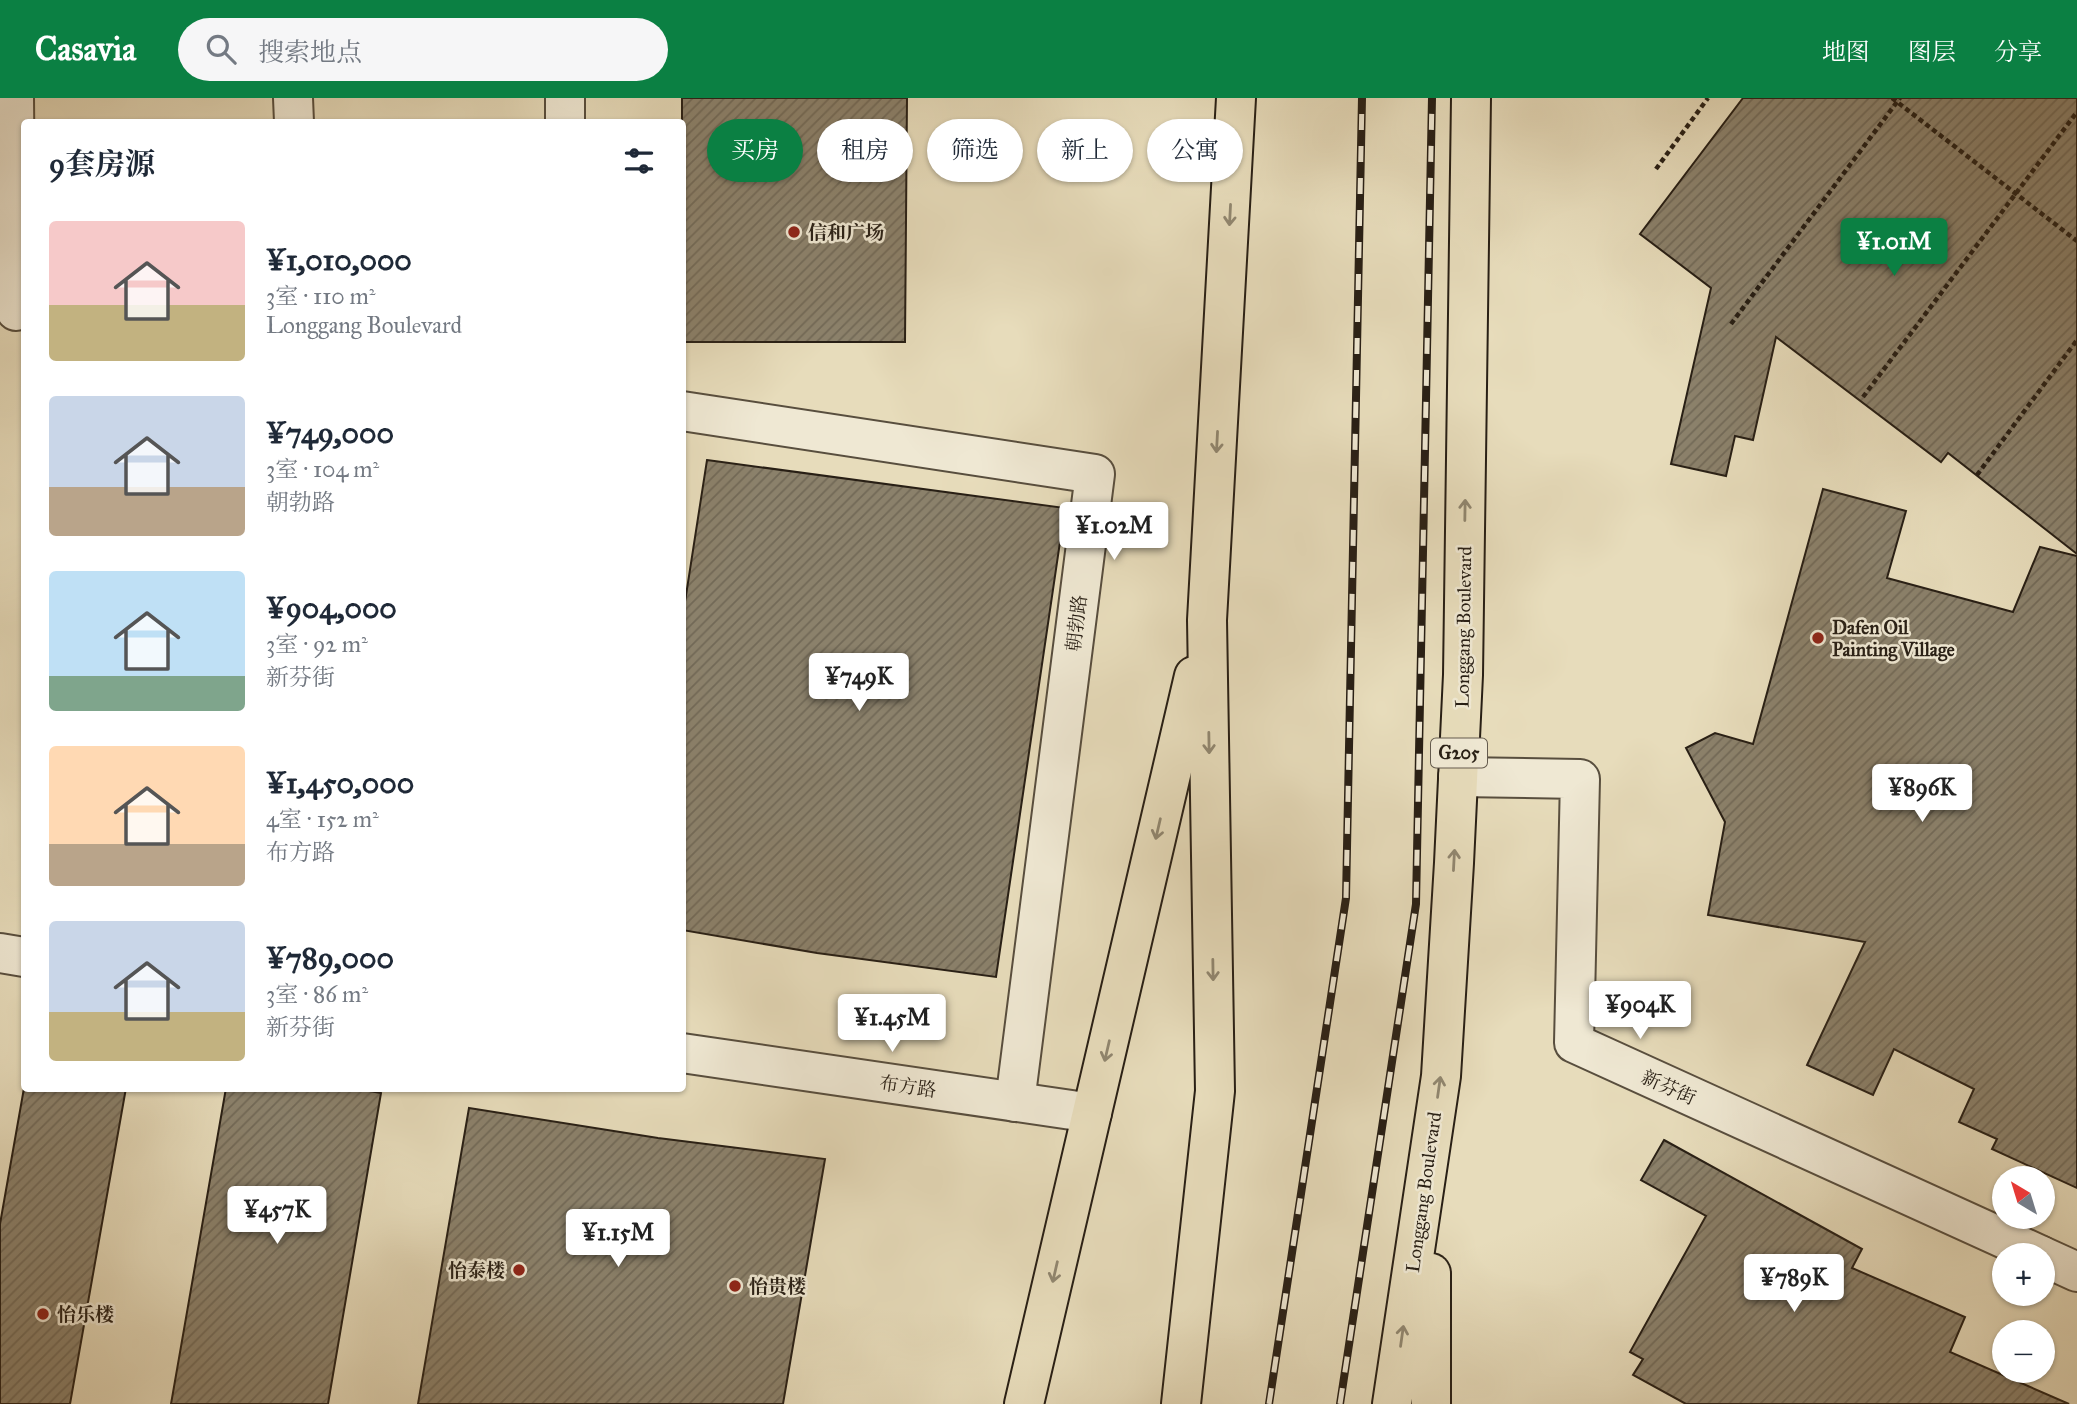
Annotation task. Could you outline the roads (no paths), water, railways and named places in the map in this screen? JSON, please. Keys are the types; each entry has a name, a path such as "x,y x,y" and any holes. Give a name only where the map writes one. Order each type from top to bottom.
{"highway":[{"path":"1181,1404 1215,1091 1207,620 1236,98"},
{"name":"Longgang Boulevard","path":"1392,1404 1441,1076 1463,675 1471,98"},
{"path":"1024,1404 1207,620"},
{"path":"1431,1404 1432,1137"}],"street":[{"path":"13,310 14,98"},
{"path":"293,98 294,119"},
{"path":"565,98 565,119"},
{"name":"朝勃路","path":"686,412 1095,474 1015,1102"},
{"name":"新芬街","path":"1458,777 1580,779 1574,1043 2015,1243"},
{"path":"0,953 21,956"},
{"name":"布方路","path":"686,1054 1092,1113"},
{"name":"新芬街","path":"2055,1262 2077,1272"}],"railway":[{"path":"1269,1404 1346,898 1362,98"},
{"path":"1340,1404 1416,904 1432,98"}],"place":[{"name":"信和广场","path":"794,232"},
{"name":"Dafen Oil Painting Village","path":"1818,638"},
{"name":"怡泰楼","path":"519,1270"},
{"name":"怡贵楼","path":"735,1286"},
{"name":"怡乐楼","path":"43,1314"}]}
